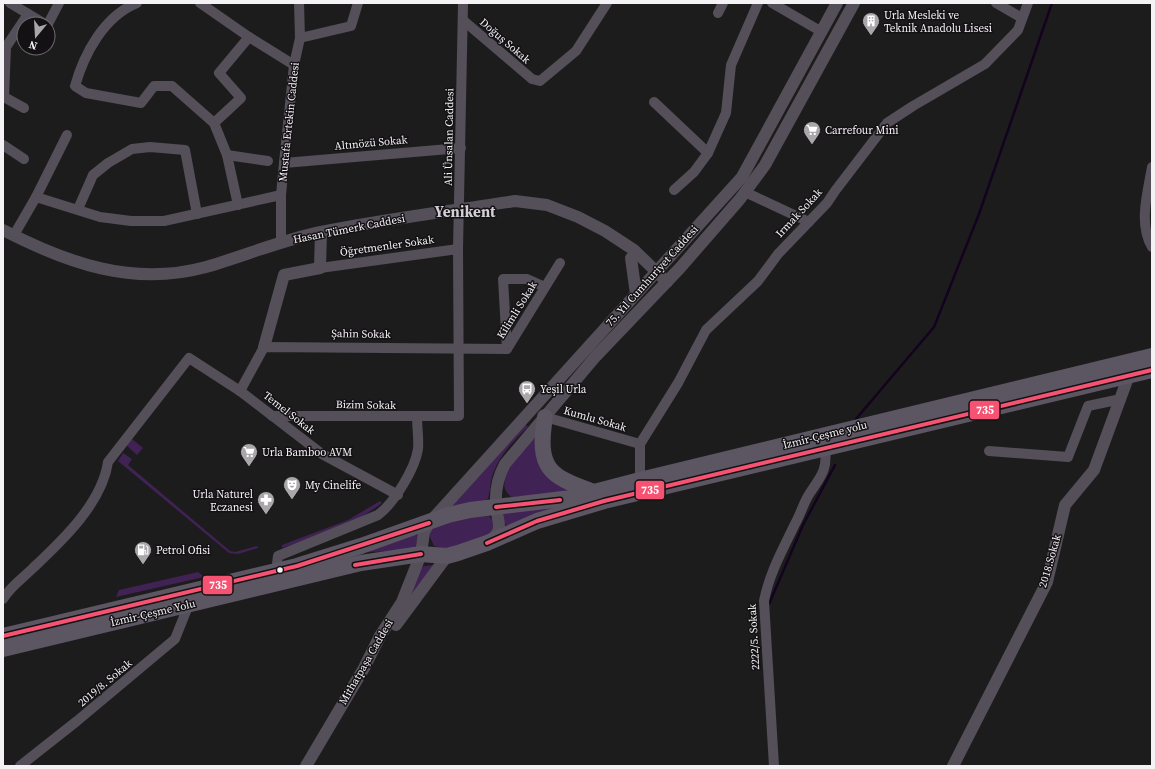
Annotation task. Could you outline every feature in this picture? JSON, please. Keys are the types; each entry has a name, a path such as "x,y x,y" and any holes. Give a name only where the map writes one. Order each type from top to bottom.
{"highway":[{"name":"İzmir-Çeşme yolu","path":"429,523 448,515 496,507 571,498 1152,356"},
{"name":"İzmir-Çeşme yolu","path":"447,556 487,543 537,521 604,501 1152,370"},
{"path":"544,417 541,437 547,468 561,479 594,492"},
{"name":"İzmir-Çeşme Yolu","path":"3,636 276,570 361,546 429,523"},
{"name":"İzmir-Çeşme Yolu","path":"3,649 361,564 421,554 447,556"}],"street":[{"path":"10,3 32,16"},
{"path":"52,16 59,3"},
{"path":"137,3 129,6 104,26 81,66 74,86 86,93 141,103 154,86 172,86 214,123 227,155 238,205"},
{"path":"200,3 249,37 294,65"},
{"name":"Mustafa Ertekin Caddesi","path":"281,242 281,195 294,65 300,38 299,3"},
{"path":"300,38 351,26 358,3"},
{"name":"Ali Ünsalan Caddesi","path":"459,416 458,249 464,21 463,3"},
{"name":"Doğuş Sokak","path":"464,21 536,80 576,51 607,3"},
{"path":"718,13 723,3"},
{"path":"674,190 694,172 708,153 726,113 731,65 758,3"},
{"path":"772,3 822,32"},
{"name":"75. Yıl Cumhuriyet Caddesi","path":"429,523 742,177 837,3"},
{"name":"75. Yıl Cumhuriyet Caddesi","path":"487,543 496,536 499,529 500,523 496,507 499,475 518,448 596,356 663,285 745,192 765,165 854,3"},
{"path":"996,3 1022,18"},
{"name":"Irmak Sokak","path":"640,444 678,383 706,330 758,280 778,254 827,203 887,123 985,64 1018,30 1028,3"},
{"path":"24,108 4,97 6,47 28,14"},
{"path":"214,123 241,98 219,73 249,37"},
{"path":"654,102 708,153"},
{"path":"8,232 36,197 67,135"},
{"path":"3,145 24,159"},
{"path":"78,209 92,175 108,163 132,149 171,148 185,150 197,214"},
{"name":"Altınözü Sokak","path":"284,163 461,148"},
{"path":"227,155 268,161"},
{"path":"1152,167 1145,204 1146,237 1152,246"},
{"path":"745,192 809,222"},
{"path":"36,197 100,217 131,222 164,221 281,195"},
{"name":"Hasan Tümerk Caddesi","path":"8,232 70,260 108,271 154,274 204,267 281,242 321,232 515,201 547,205 578,217 605,231 623,245 634,250 652,275"},
{"path":"240,391 264,347 284,275 320,268 321,232"},
{"path":"623,245 631,258 663,285"},
{"name":"Öğretmenler Sokak","path":"320,268 458,249"},
{"path":"631,258 636,294"},
{"name":"Kilimli Sokak","path":"458,348 507,349 560,263"},
{"path":"507,349 504,279 527,279 545,287"},
{"name":"Şahin Sokak","path":"264,347 458,348"},
{"name":"Temel Sokak","path":"3,599 82,518 106,476 108,462 189,358 240,391 322,454 398,495"},
{"name":"2018.Sokak","path":"953,766 1046,582 1065,505 1094,470 1129,375"},
{"path":"990,451 1068,457 1088,406 1121,399"},
{"name":"Bizim Sokak","path":"272,416 459,416"},
{"path":"276,570 278,556 378,515 387,509 398,495 416,456 418,446 417,417"},
{"name":"Kumlu Sokak","path":"544,417 640,444"},
{"path":"640,444 640,480"},
{"name":"2222/5. Sokak","path":"774,766 764,601 778,557 808,496 823,474 826,457 825,449"},
{"name":"Mithatpaşa Caddesi","path":"306,766 364,668 380,636 402,602 421,554 424,532 429,523"},
{"path":"364,668 447,556"},
{"path":"396,558 408,563 413,574"},
{"name":"2019/8. Sokak","path":"20,766 77,722 175,639 189,604"}],"shaded area":[{"path":"525,424 528,427 502,456 498,463 492,477 488,499 485,501 452,506"},
{"path":"537,432 562,487 570,492 512,497 506,491 504,483 507,474 518,455"},
{"path":"132,439 143,448 137,455 126,445"},
{"path":"123,453 132,459 128,465 230,551 235,552 257,546 258,548 238,554 229,553 118,461"},
{"path":"380,501 382,503 371,511 347,524 321,535 282,548 282,545 348,520"},
{"path":"569,503 507,529 501,512"},
{"path":"489,516 494,522 494,528 488,537 449,550 434,546 429,535 440,523 447,520 464,517"},
{"path":"415,534 418,536 415,549 411,551 360,552"},
{"path":"435,565 410,599 420,569 424,566"},
{"path":"198,572 204,577 116,597 119,590"}],"waterway":[{"path":"856,419 934,327 979,214 1052,3"},
{"path":"769,604 803,525 835,465"}],"transit line":[{"name":"735","path":"487,543 537,521 604,501 1152,370"},
{"name":"735","path":"496,507 560,500"},
{"name":"735","path":"3,636 297,566 429,523"},
{"name":"735","path":"355,565 421,554"}],"place":[{"name":"Urla Mesleki ve Teknik Anadolu Lisesi","path":"871,36"},
{"name":"Carrefour Mini","path":"812,145"},
{"name":"Yeşil Urla","path":"527,404"},
{"name":"Urla Bamboo AVM","path":"249,467"},
{"name":"My Cinelife","path":"292,500"},
{"name":"Urla Naturel Eczanesi","path":"266,515"},
{"name":"Petrol Ofisi","path":"143,565"}],"district":[{"name":"Yenikent","path":"465,211"}]}
